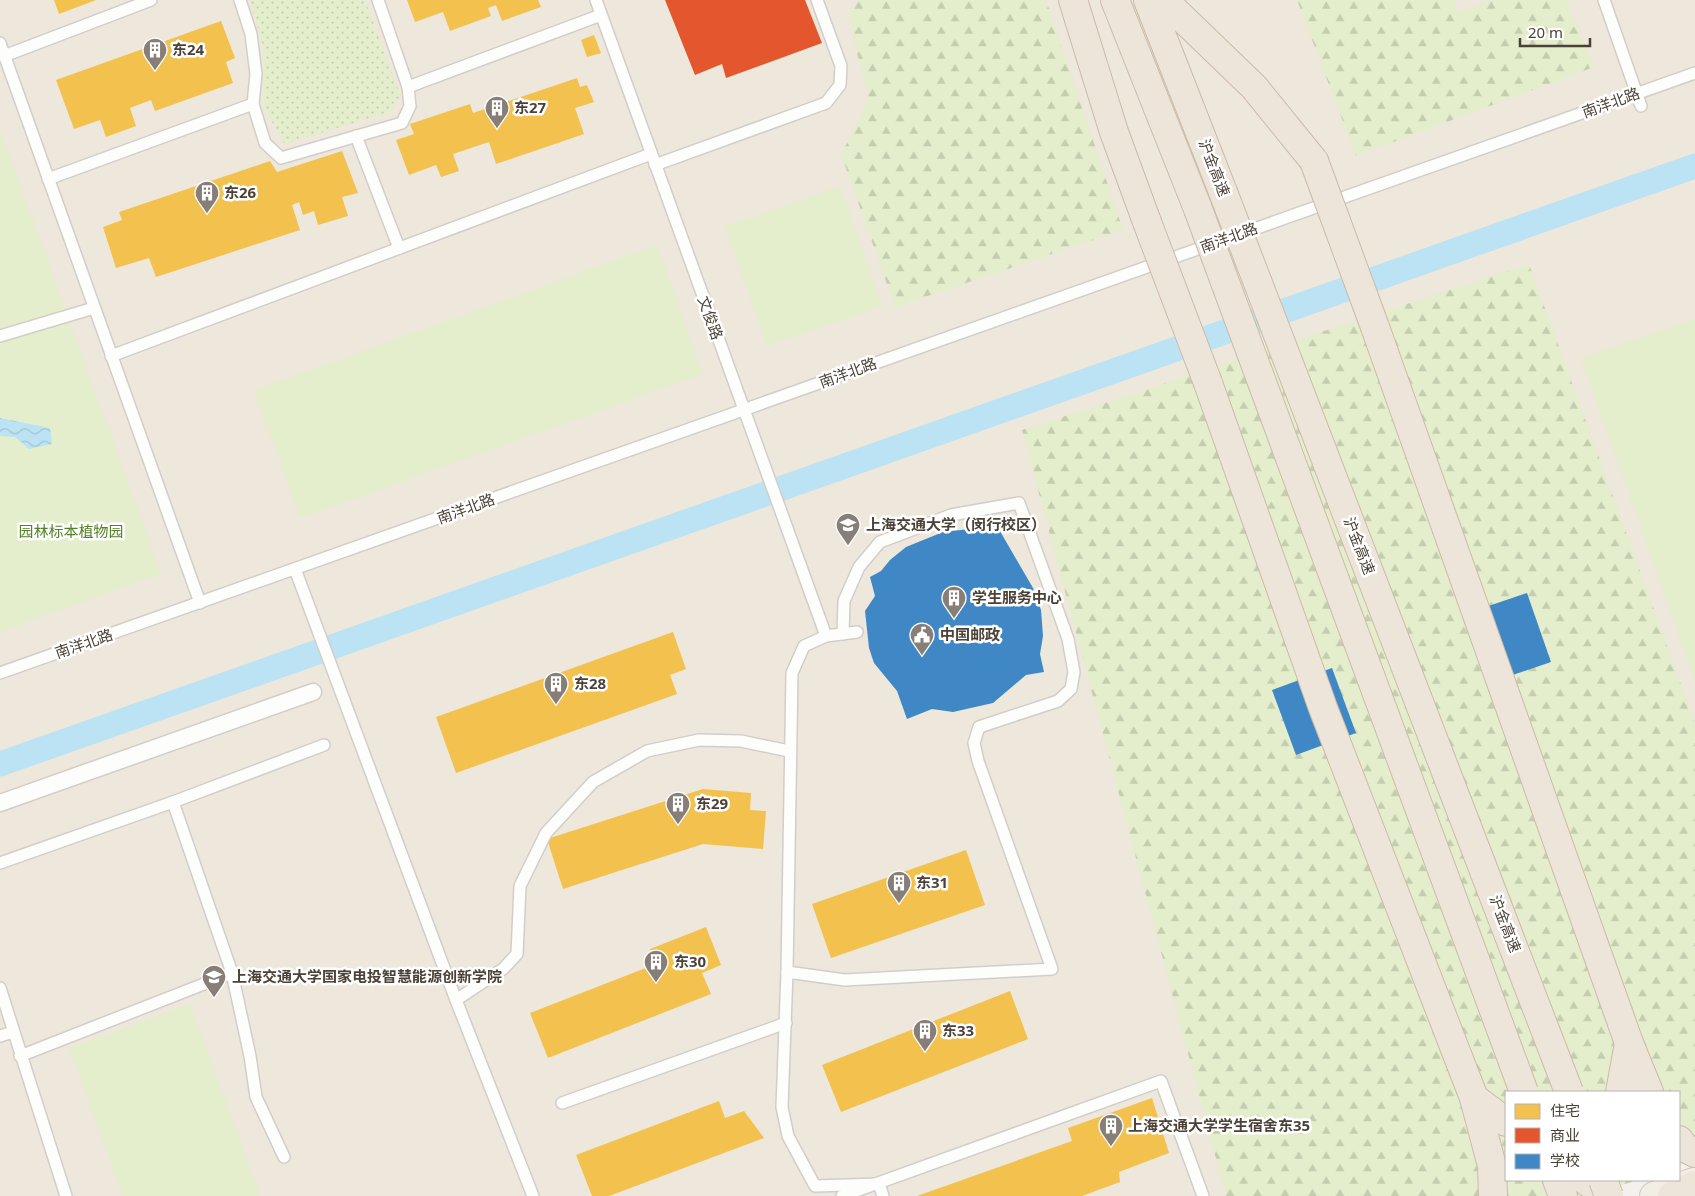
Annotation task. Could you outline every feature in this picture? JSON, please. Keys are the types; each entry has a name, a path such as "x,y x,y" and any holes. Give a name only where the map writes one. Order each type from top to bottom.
{"highway":[{"path":"1073,0 1114,132 1208,383 1323,708 1474,1098 1492,1166 1493,1196"},
{"name":"沪金高速","path":"1115,0 1198,208 1524,1091"},
{"name":"沪金高速","path":"1148,0 1569,1091"},
{"path":"1167,0 1172,8 1254,87 1314,161 1628,1043 1649,1091"},
{"path":"1620,1091 1628,1043"},
{"path":"1474,1098 1505,1121"},
{"path":"1680,1141 1685,1148 1695,1153"},
{"path":"1557,1181 1563,1196"},
{"path":"1672,1196 1695,1185"}],"main road":[{"path":"1654,1196 1695,1181"}],"street":[{"path":"0,803 313,692"}],"lane":[{"path":"4,56 151,0"},
{"path":"240,0 251,34 256,74 253,104 265,142 281,158 402,123 410,106 408,87 378,0"},
{"name":"文俊路","path":"596,0 743,411 826,636"},
{"path":"655,165 826,104 840,85 841,66 817,0"},
{"path":"1604,0 1641,106"},
{"path":"408,87 602,15"},
{"path":"0,43 200,603"},
{"name":"南洋北路","path":"0,673 1695,73"},
{"path":"48,179 253,104"},
{"path":"356,136 399,248"},
{"path":"111,356 651,154"},
{"path":"0,336 94,308"},
{"path":"787,972 845,980 1052,969 978,761 974,742 980,727 1058,701 1071,689 1074,672 1068,638 1019,504 951,515 880,542 859,567 844,601 843,634"},
{"path":"295,570 456,1000 534,1196"},
{"path":"857,632 826,636 804,646 792,673 789,751 786,1023 782,1107 788,1136 816,1186 878,1184"},
{"path":"456,1000 503,969 517,954 520,886 546,833 593,782 647,751 699,740 741,741 789,751"},
{"path":"0,863 173,802 324,745"},
{"path":"173,802 232,973 250,1056 256,1097 284,1157"},
{"path":"20,1056 232,973"},
{"path":"0,988 20,1056 66,1196"},
{"path":"562,1103 786,1023"},
{"path":"0,1036 13,1032"},
{"path":"842,1196 1161,1081 1203,1196"},
{"path":"878,1184 883,1196"}],"shaded area":[{"name":"上海交通大学（闵行校区）","path":"0,0 1695,0 1695,1098 1680,1091 1505,1091 1398,1196 0,1196"}],"green space":[{"path":"250,0 365,0 400,94 393,111 284,144 264,107 264,50"},
{"path":"859,0 1046,0 1123,230 895,307 841,154 861,117 869,92 856,50 849,10"},
{"path":"1297,0 1454,0 1458,12 1493,0 1566,0 1594,67 1356,156"},
{"name":"园林标本植物园","path":"0,130 161,574 0,632"},
{"path":"840,186 882,306 767,346 725,226"},
{"path":"657,245 703,374 300,518 254,390"},
{"path":"1529,264 1695,723 1695,1159 1680,1165 1680,1091 1505,1091 1505,1181 1634,1181 1592,1196 1226,1196 1022,430"},
{"path":"1695,319 1695,681 1581,358"},
{"path":"190,1004 260,1196 123,1196 69,1048"}],"water":[{"path":"0,418 50,428 52,444 29,449 15,437 0,436"}],"building: 住宅":[{"path":"54,0 96,0 59,14"},
{"path":"407,0 538,0 541,7 502,21 496,5 488,8 491,16 450,31 443,12 415,22"},
{"name":"东24","path":"221,21 235,58 226,62 233,83 155,111 151,100 130,108 136,126 106,137 100,120 74,129 56,80"},
{"path":"594,35 601,53 587,57 581,40"},
{"name":"东27","path":"577,78 580,87 587,85 594,102 575,108 584,134 496,164 489,142 453,154 459,171 441,177 436,165 409,175 396,140 414,134 410,124 470,104 473,113"},
{"name":"东26","path":"342,151 358,193 342,197 348,216 318,225 314,211 303,215 299,202 292,205 300,230 156,277 149,258 116,268 103,227 122,220 119,212 270,161 277,172"},
{"name":"东28","path":"673,632 686,669 670,675 677,694 456,773 436,717"},
{"name":"东29","path":"703,789 751,793 750,810 766,811 763,849 703,844 563,889 547,839"},
{"name":"东31","path":"966,850 985,905 831,958 812,904"},
{"name":"东30","path":"706,927 721,965 702,973 711,994 548,1058 530,1013 656,964 650,949"},
{"name":"东33","path":"1010,991 1028,1039 841,1112 822,1065"},
{"name":"上海交通大学学生宿舍东35","path":"1152,1098 1169,1153 1119,1172 1120,1182 1082,1196 917,1196 1072,1141 1068,1128"},
{"path":"719,1101 725,1118 744,1111 764,1138 609,1196 592,1196 576,1155"}],"building: 商业":[{"path":"665,0 805,0 822,43 726,78 722,64 695,75"}],"building: 学校":[{"name":"学生服务中心","path":"997,526 1033,588 1041,610 1043,636 1040,654 1044,672 1026,675 993,703 953,712 932,709 907,719 897,691 874,663 869,648 865,611 875,596 870,577 881,571 890,560 906,547 943,532"},
{"path":"1527,593 1551,662 1489,683 1465,614"},
{"path":"1332,668 1356,733 1296,755 1272,690"}],"waterway":[{"path":"0,764 1695,166"}],"place":[{"name":"东24","path":"155,71"},
{"name":"东27","path":"497,129"},
{"name":"东26","path":"207,214"},
{"name":"上海交通大学（闵行校区）","path":"848,546"},
{"name":"学生服务中心","path":"954,619"},
{"name":"中国邮政","path":"922,656"},
{"name":"东28","path":"556,705"},
{"name":"东29","path":"678,825"},
{"name":"东31","path":"899,904"},
{"name":"东30","path":"656,983"},
{"name":"上海交通大学国家电投智慧能源创新学院","path":"214,998"},
{"name":"东33","path":"925,1052"},
{"name":"上海交通大学学生宿舍东35","path":"1111,1147"}]}
